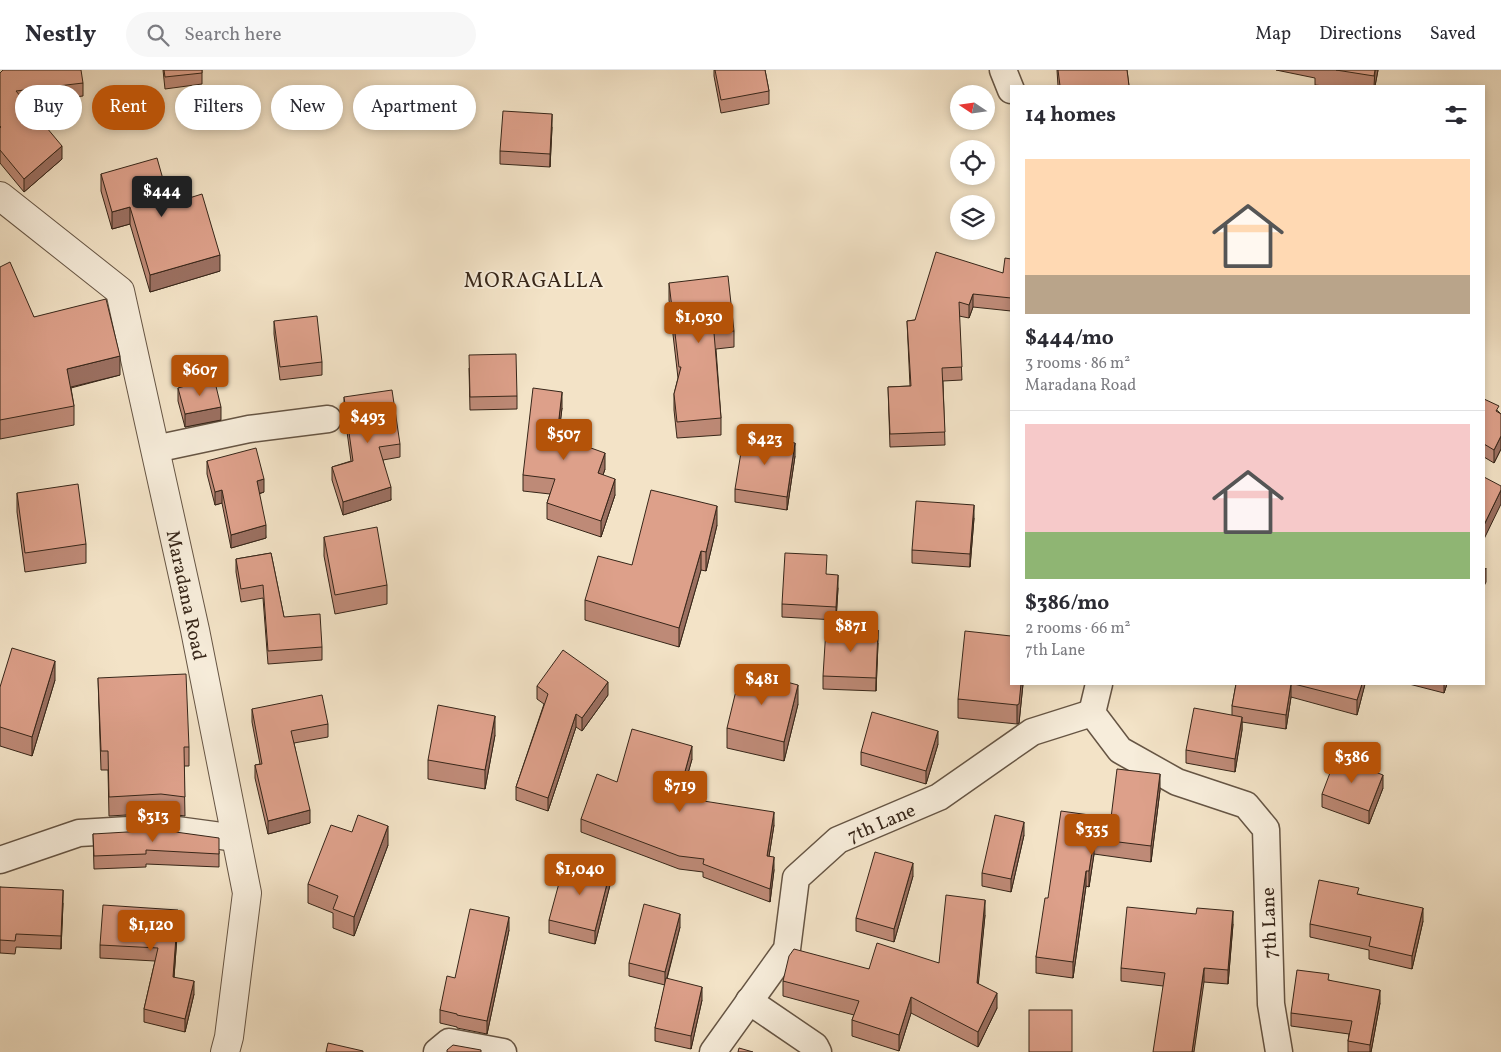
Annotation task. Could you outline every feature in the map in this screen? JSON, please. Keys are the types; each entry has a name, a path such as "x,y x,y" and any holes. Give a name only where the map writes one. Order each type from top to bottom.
{"street":[{"path":"1003,70 1010,88"},
{"name":"Maradana Road","path":"0,196 120,291 195,630 246,893 229,1037 224,1052"},
{"path":"155,449 249,429 328,419"},
{"path":"1092,713 1099,685"},
{"name":"7th Lane","path":"713,1052 786,949 796,878 838,840 940,796 1032,732 1092,713 1120,750 1177,782 1246,805 1266,829 1271,1004 1279,1052"},
{"path":"0,860 79,833 162,828 236,838"},
{"path":"749,1001 815,1046 818,1052"},
{"path":"438,1052 449,1042 503,1052"}],"building":[{"path":"3,70 81,70 83,83 66,85 15,85 15,130 49,130 62,146 24,179 0,150 0,73"},
{"path":"164,70 202,70 202,73 165,77"},
{"path":"715,70 765,70 769,91 721,100"},
{"path":"1058,70 1127,70 1129,85 1060,85"},
{"path":"1336,70 1375,70 1374,76"},
{"path":"503,111 552,114 550,154 500,151"},
{"path":"157,158 170,204 202,194 220,255 150,275 130,207 112,212 101,174"},
{"path":"936,252 1003,273 1005,258 1010,259 1010,298 973,294 969,305 959,302 962,367 942,368 945,432 890,434 888,387 911,386 907,321 915,320"},
{"path":"10,262 34,317 106,299 120,356 67,369 74,406 0,420 0,267"},
{"path":"728,276 734,331 714,333 721,418 677,422 674,394 681,367 679,367 669,283"},
{"path":"317,316 322,362 280,367 274,321"},
{"path":"516,354 517,396 470,397 469,355"},
{"path":"214,378 221,407 185,414 178,388"},
{"path":"533,388 562,392 557,436 605,453 598,473 615,479 601,521 547,503 555,479 523,475"},
{"path":"392,390 400,444 379,447 391,487 343,502 332,467 353,461 344,397"},
{"path":"1485,399 1499,406 1496,411 1501,414 1501,436 1494,450 1485,445"},
{"path":"744,434 795,443 787,497 735,489"},
{"path":"256,448 264,479 257,481 266,525 231,535 222,490 215,492 207,461"},
{"path":"1485,478 1501,486 1501,490 1485,523"},
{"path":"78,484 86,544 25,553 17,493"},
{"path":"651,490 717,506 706,552 701,551 679,628 585,600 598,556 632,565"},
{"path":"916,501 974,505 970,554 912,550"},
{"path":"377,527 387,585 335,595 324,537"},
{"path":"271,553 284,617 320,614 322,647 268,651 263,585 241,589 236,559"},
{"path":"785,553 827,555 826,574 838,575 836,607 782,604"},
{"path":"826,628 878,630 876,678 823,676"},
{"path":"965,631 1010,636 1010,685 1021,685 1019,704 958,699"},
{"path":"12,648 55,661 32,737 0,727 0,687"},
{"path":"563,650 608,682 582,718 576,714 548,798 516,787 548,694 537,686"},
{"path":"741,670 798,685 784,742 727,728"},
{"path":"186,674 189,747 184,747 185,797 161,794 109,797 108,751 101,751 98,678"},
{"path":"1236,685 1291,685 1286,715 1232,706"},
{"path":"1298,685 1362,685 1357,700"},
{"path":"322,695 328,724 291,731 310,810 268,821 255,765 262,764 252,709"},
{"path":"438,705 495,716 485,770 428,760"},
{"path":"1194,708 1242,717 1235,759 1186,750"},
{"path":"872,712 938,731 926,771 861,752"},
{"path":"632,729 692,746 678,797 774,812 767,856 774,857 770,889 703,864 704,859 679,856 581,819 597,774 617,782"},
{"path":"1336,757 1383,775 1369,811 1322,794"},
{"path":"1117,769 1160,774 1151,846 1094,839 1089,871 1086,871 1073,962 1036,957 1045,898 1048,898 1061,811 1111,818"},
{"path":"358,815 388,826 354,917 333,909 338,896 308,884 331,825 352,832"},
{"path":"995,815 1024,822 1011,879 982,873"},
{"path":"161,830 219,838 219,854 146,850 146,854 94,856 93,834"},
{"path":"875,852 913,863 894,929 856,918"},
{"path":"565,861 610,872 595,931 549,920"},
{"path":"1319,880 1359,888 1357,894 1423,908 1412,956 1369,946 1371,937 1310,924"},
{"path":"0,887 63,890 61,936 16,934 15,941 0,940"},
{"path":"946,895 985,900 977,983 997,993 978,1032 911,997 899,1035 852,1020 859,1001 783,981 789,956 794,949 869,969 877,943 939,963"},
{"path":"644,904 680,914 665,972 629,963"},
{"path":"103,905 178,910 173,977 194,981 185,1019 144,1009 158,948 100,945"},
{"path":"1127,907 1196,914 1197,908 1233,911 1228,970 1204,968 1192,1052 1153,1052 1165,973 1121,968"},
{"path":"470,909 509,917 487,1021 440,1010 447,976 455,978"},
{"path":"1297,970 1329,974 1328,980 1380,990 1370,1045 1348,1041 1352,1021 1291,1013"},
{"path":"666,978 702,987 691,1036 655,1028"},
{"path":"1029,1010 1072,1010 1072,1052 1029,1052"},
{"path":"328,1043 363,1051 363,1052 326,1052"},
{"path":"453,1045 481,1050 481,1052 447,1052"},
{"path":"739,1048 753,1052 738,1052"}],"district":[{"name":"MORAGALLA","path":"534,280"}]}
